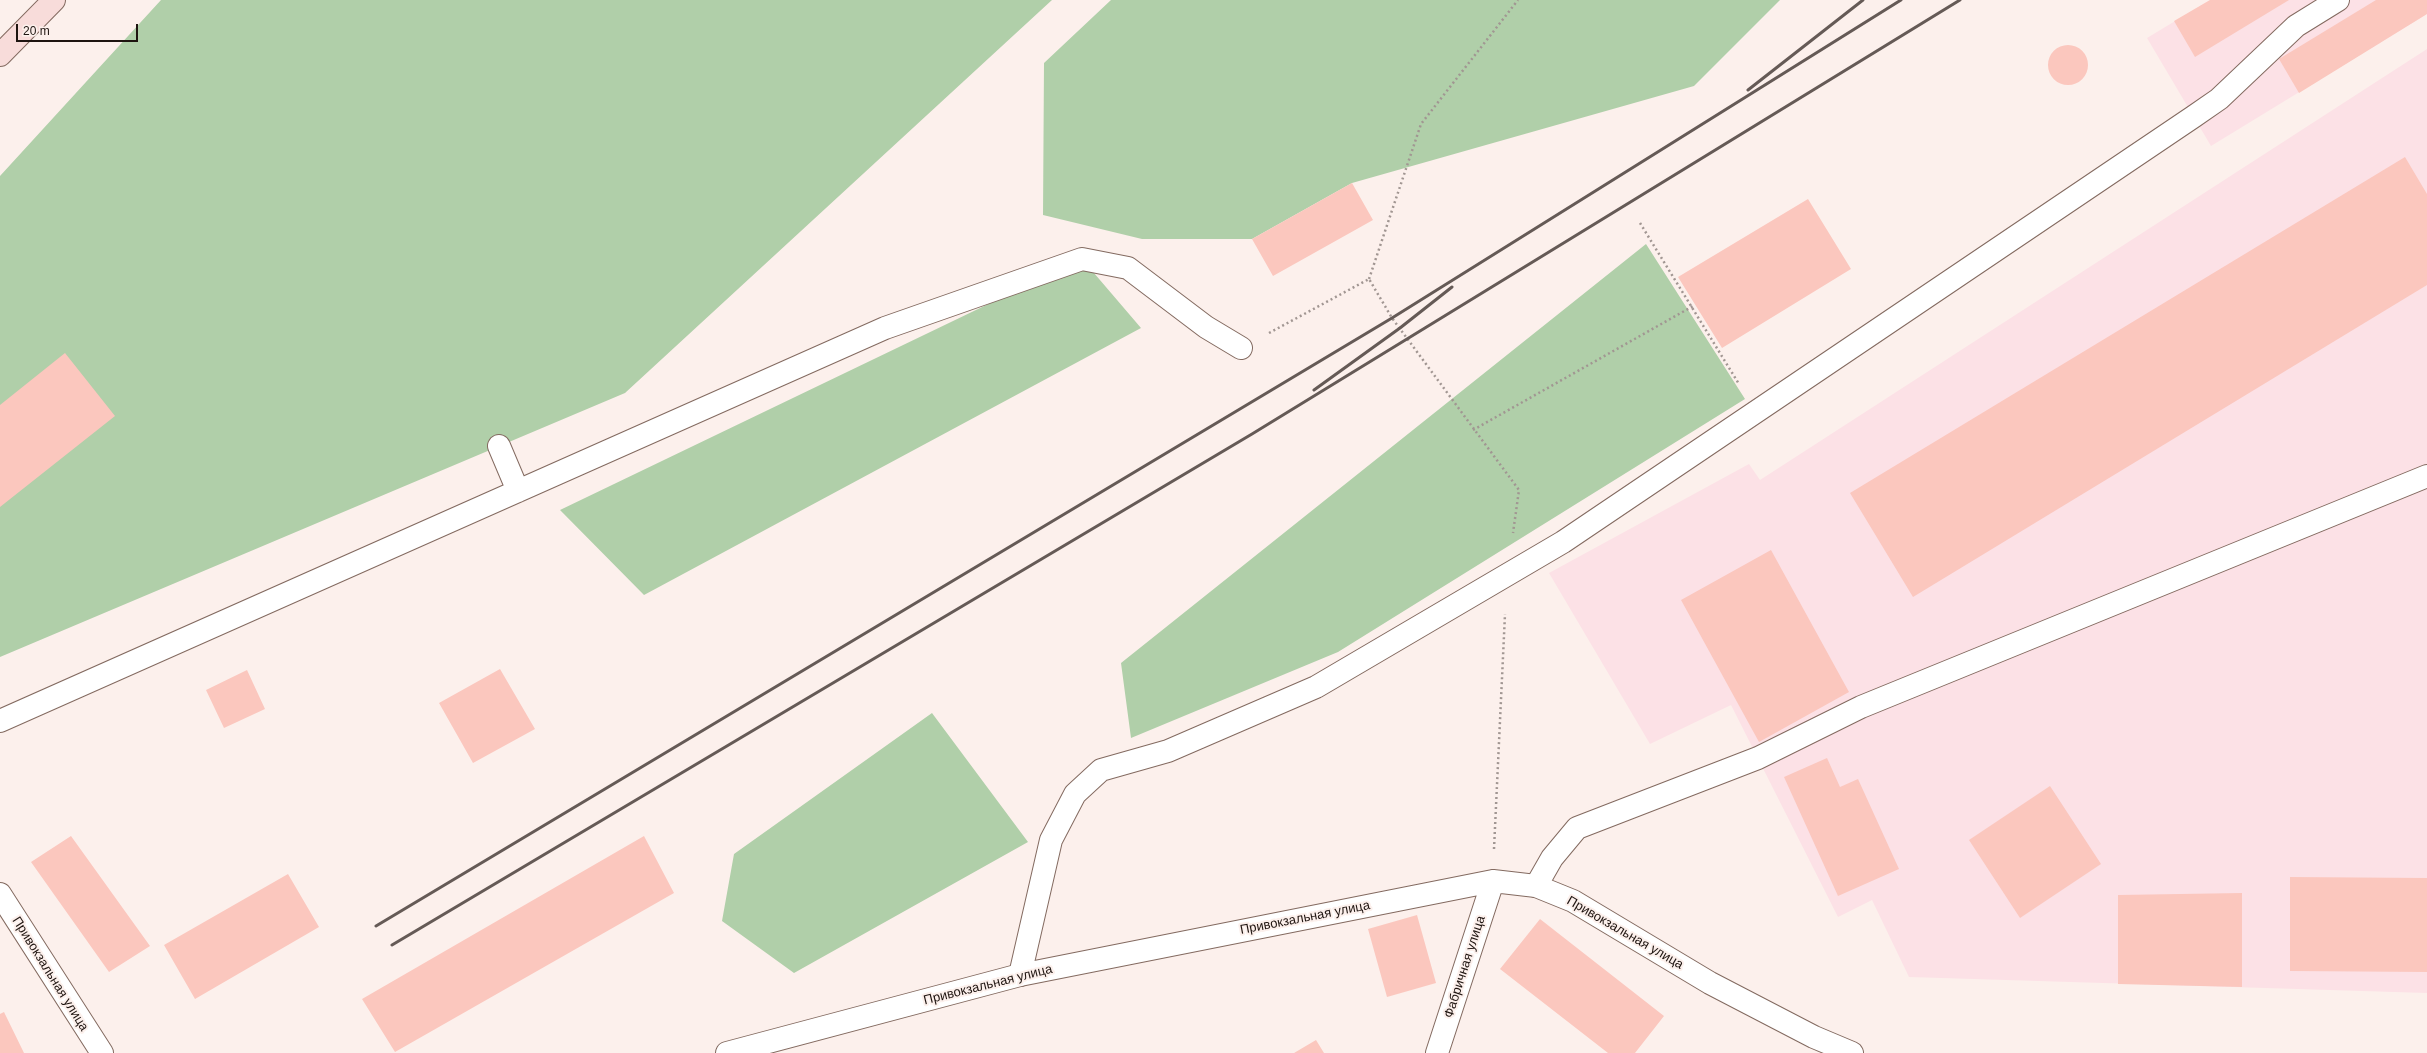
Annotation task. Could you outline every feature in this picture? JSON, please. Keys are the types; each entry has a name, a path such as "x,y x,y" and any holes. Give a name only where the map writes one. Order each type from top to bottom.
{"main road":[{"path":"0,55 54,0"}],"street":[{"path":"1020,975 1051,840 1075,794 1101,770 1168,751 1316,687 1563,542 2193,117 2218,99 2296,26 2338,0"},
{"path":"0,721 885,328 1082,259 1128,268 1200,323 1241,348"},
{"path":"499,446 518,491"},
{"path":"1536,886 1552,858 1577,828 1758,758 1861,708 2427,476"},
{"name":"Привокзальная улица","path":"727,1053 1020,975 1493,881 1536,886 1573,901 1710,983 1814,1037 1852,1053"},
{"name":"Фабричная улица","path":"1437,1053 1493,881"},
{"name":"Привокзальная улица","path":"0,894 102,1053"}],"path":[{"path":"1241,348 1369,279 1421,124 1518,0"},
{"path":"1640,223 1757,412"},
{"path":"1369,279 1392,318 1473,430 1519,490 1507,575 1493,881"},
{"path":"1473,430 1695,305"}],"shaded area":[{"path":"2210,0 2427,0 2427,14 2211,146 2147,38"},
{"path":"2427,49 2427,993 1909,977 1872,900 1838,917 1731,705 1650,744 1549,573 1749,464 1760,480"}],"green space":[{"path":"161,0 1052,0 625,393 0,657 0,176"},
{"path":"1111,0 1780,0 1694,86 1352,183 1252,239 1142,239 1043,215 1044,63"},
{"path":"1646,244 1745,399 1338,652 1131,738 1121,663"},
{"path":"1082,259 1141,328 644,595 560,510"},
{"path":"932,713 1028,842 794,973 722,921 734,854"}],"building":[{"path":"2210,0 2289,0 2195,57 2174,21"},
{"path":"2376,0 2427,0 2427,14 2299,93 2279,59"},
{"path":"2072,45 2079,48 2085,54 2088,65 2087,73 2079,82 2072,85 2064,85 2057,82 2049,73 2048,61 2051,54 2060,46"},
{"path":"2405,157 2427,194 2427,285 1913,597 1850,493"},
{"path":"1352,183 1373,220 1273,276 1252,239"},
{"path":"1808,199 1851,269 1722,348 1678,277"},
{"path":"65,353 115,416 0,507 0,405"},
{"path":"1771,550 1849,692 1759,742 1681,600"},
{"path":"500,669 535,729 473,763 439,703"},
{"path":"247,670 265,709 224,728 206,690"},
{"path":"1827,758 1840,787 1858,779 1899,869 1838,896 1784,777"},
{"path":"2050,786 2101,864 2020,918 1969,840"},
{"path":"71,836 150,946 109,972 31,862"},
{"path":"644,836 674,893 395,1052 362,999"},
{"path":"288,874 319,927 195,999 164,945"},
{"path":"2290,877 2427,878 2427,972 2290,971"},
{"path":"2242,893 2242,987 2118,984 2118,895"},
{"path":"1417,915 1436,983 1387,997 1368,929"},
{"path":"1540,919 1664,1016 1635,1053 1608,1053 1500,969"},
{"path":"4,1012 24,1053 0,1053 0,1014"},
{"path":"1316,1040 1324,1053 1294,1053"}],"railway":[{"path":"1748,90 1863,0"},
{"path":"376,926 1392,318 1901,0"},
{"path":"392,945 1252,434 1960,0"},
{"path":"1314,390 1400,328 1452,287"}]}
